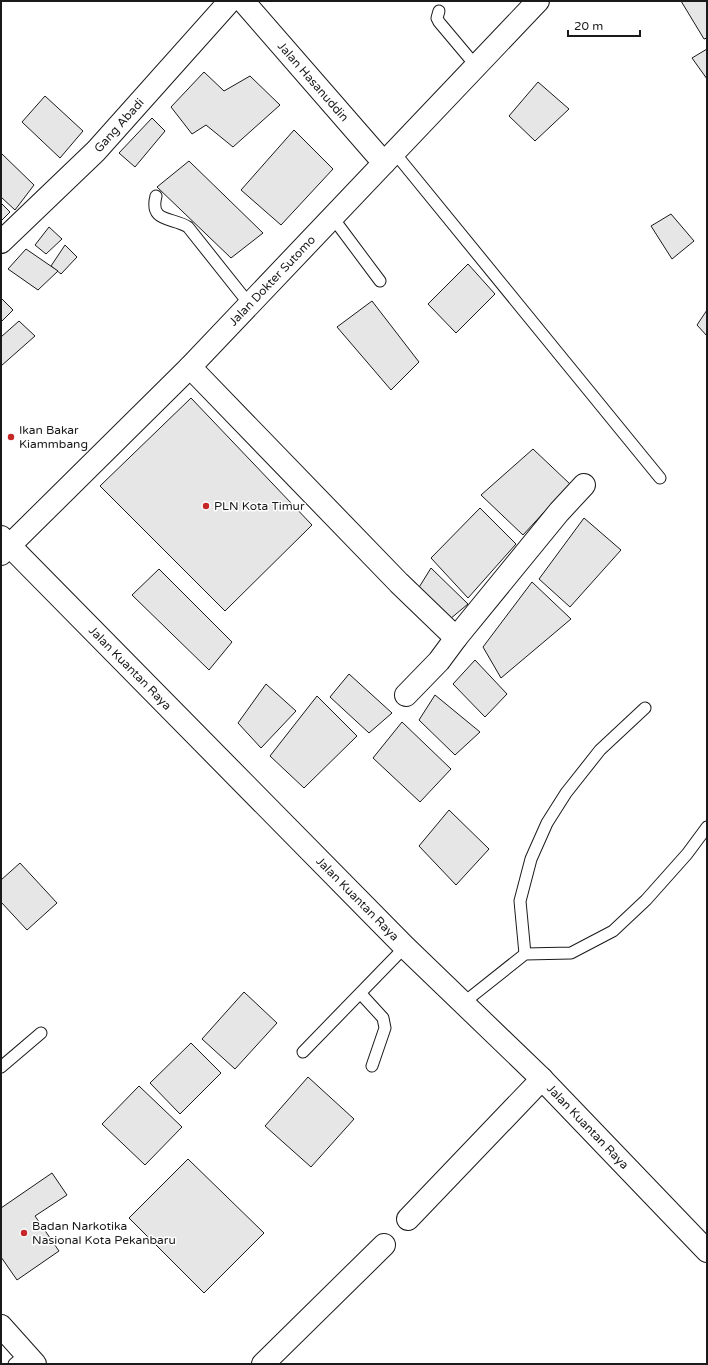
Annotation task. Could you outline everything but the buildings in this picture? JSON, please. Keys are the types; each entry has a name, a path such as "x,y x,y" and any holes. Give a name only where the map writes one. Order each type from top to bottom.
{"street":[{"name":"Gang Abadi","path":"1,242 96,151 230,1"},
{"name":"Jalan Hasanuddin","path":"243,1 389,158"},
{"name":"Jalan Dokter Sutomo","path":"4,546 190,367 538,1"},
{"path":"190,367 399,583 456,638"},
{"path":"406,695 439,661 559,512 584,485"},
{"name":"Jalan Kuantan Raya","path":"4,546 462,1004 542,1079 707,1251"},
{"path":"408,1219 542,1079"},
{"path":"263,1364 384,1245"},
{"path":"1,1326 25,1361"}],"lane":[{"path":"439,11 437,18 438,22 476,66"},
{"path":"389,158 660,478"},
{"path":"156,196 154,203 155,211 163,218 177,221 188,227 250,305"},
{"path":"333,218 380,281"},
{"path":"525,954 520,902 531,859 547,823 566,793 600,750 645,708"},
{"path":"462,1004 525,954 571,953 613,932 646,900 687,854 707,827"},
{"path":"303,1052 405,947"},
{"path":"361,994 383,1018 385,1028 372,1066"},
{"path":"1,1067 41,1033"}],"place":[{"name":"Ikan Bakar Kiammbang","path":"11,437"},
{"name":"PLN Kota Timur","path":"206,506"},
{"name":"Badan Narkotika Nasional Kota Pekanbaru","path":"24,1233"}]}
